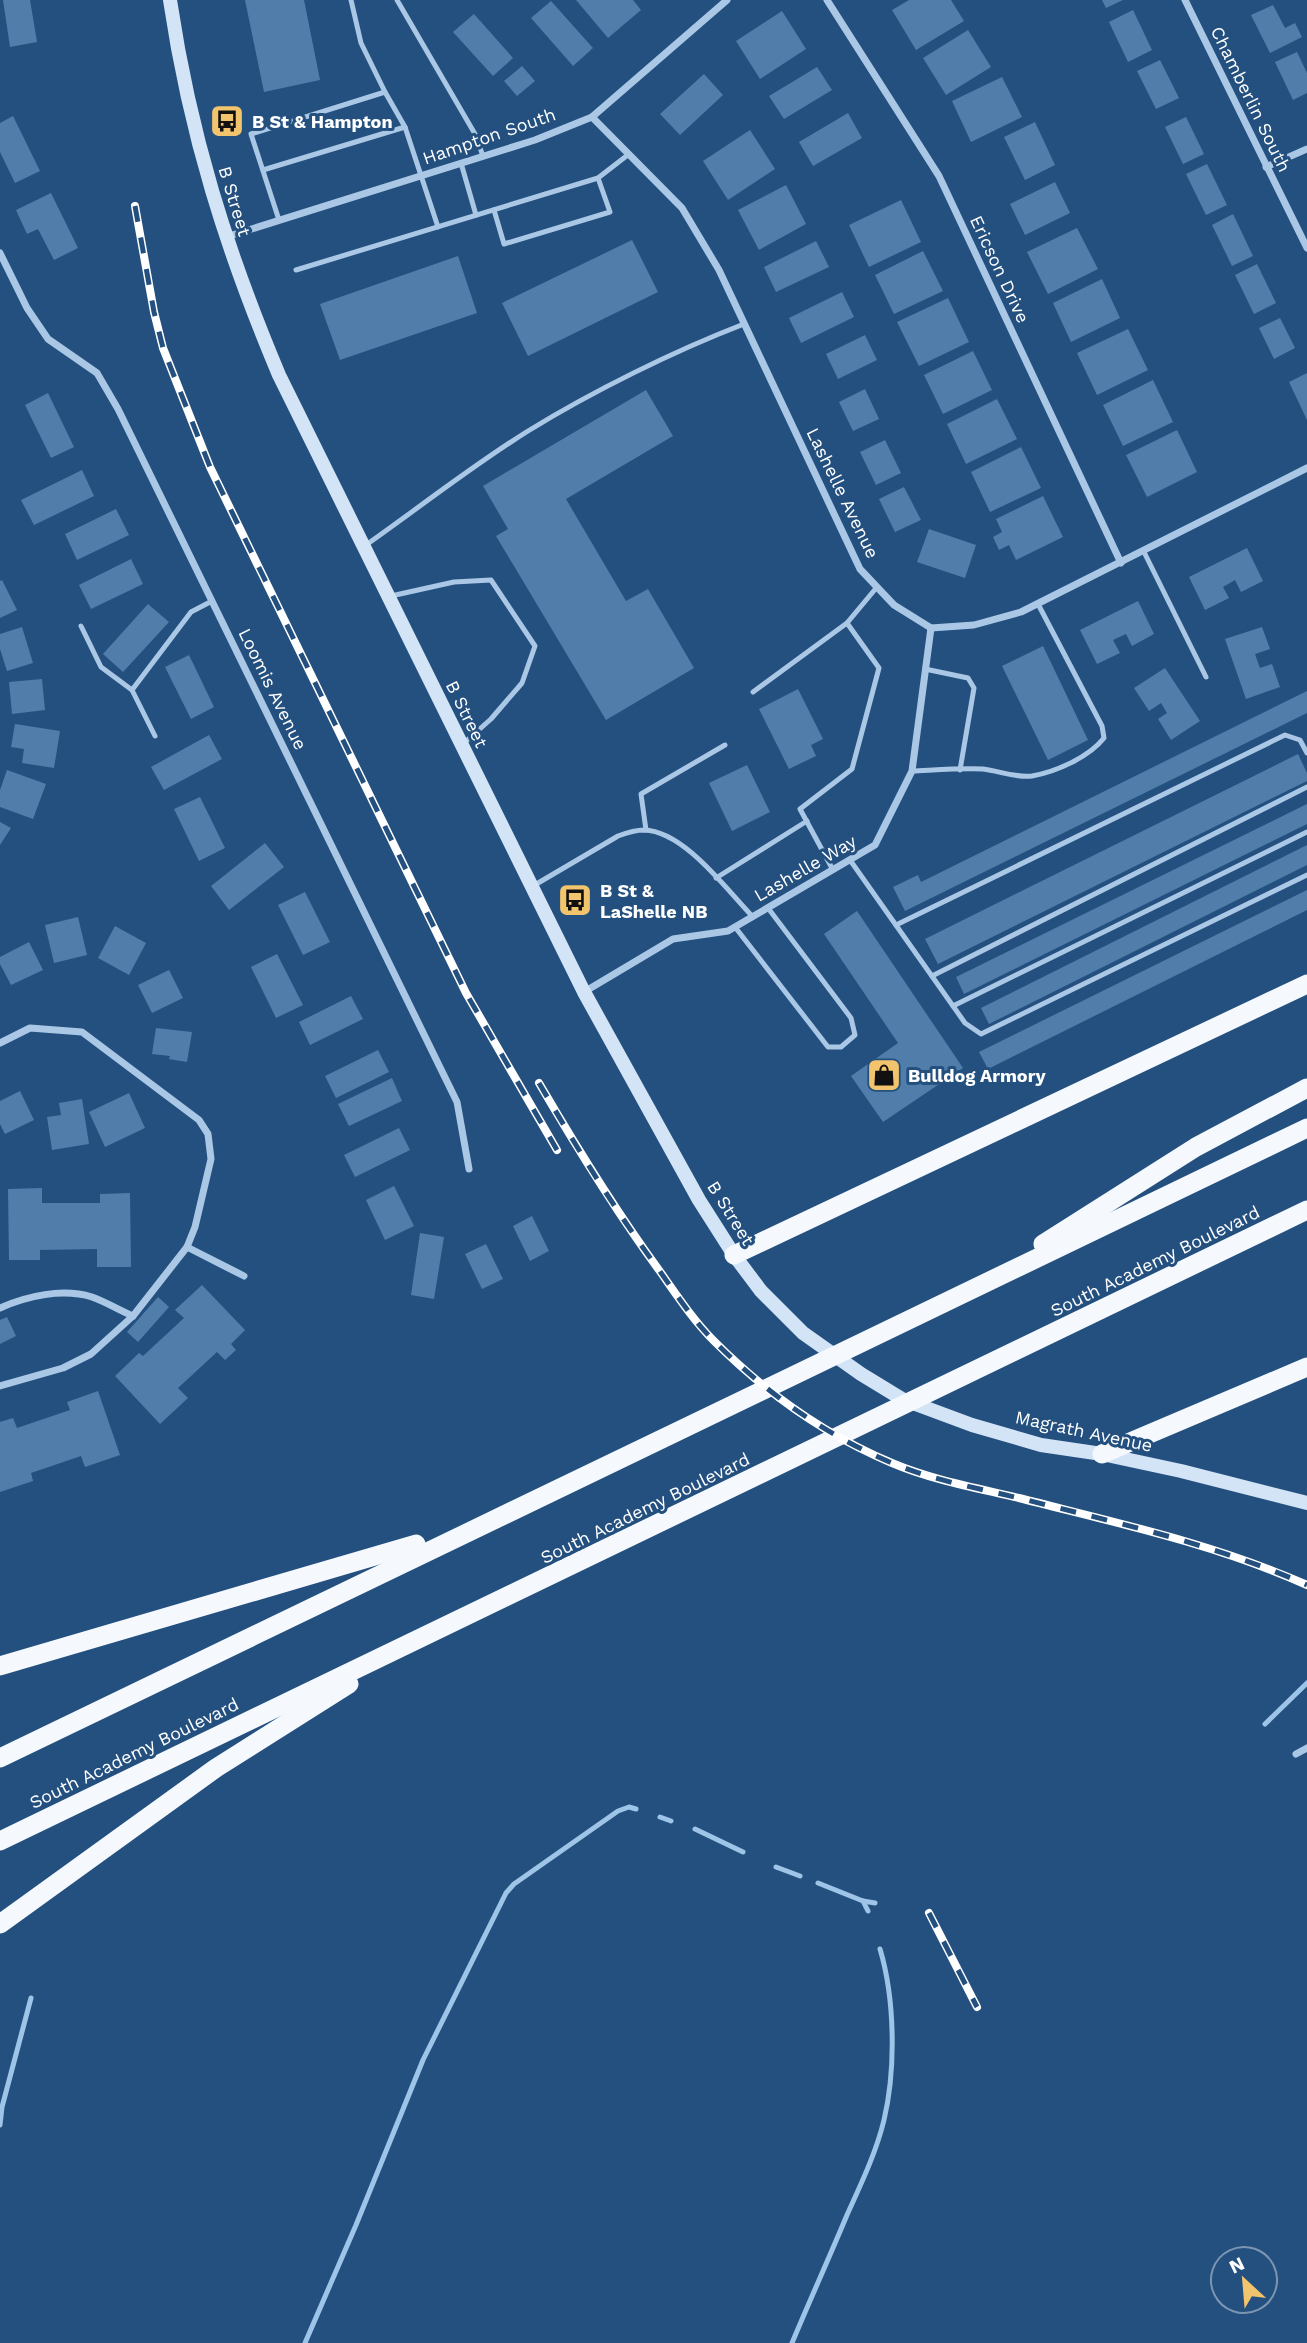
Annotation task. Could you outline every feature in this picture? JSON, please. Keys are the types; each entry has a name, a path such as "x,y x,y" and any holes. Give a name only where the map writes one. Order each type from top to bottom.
{"highway":[{"path":"734,1255 1307,984"},
{"path":"965,1293 1196,1147 1307,1088"},
{"path":"0,1758 480,1524 615,1462 1307,1128"},
{"name":"South Academy Boulevard","path":"0,1841 1307,1210"},
{"path":"1102,1454 1307,1367"},
{"path":"0,1665 339,1568 480,1524"},
{"path":"0,1924 216,1768 427,1635"}],"main road":[{"name":"B Street","path":"170,0 193,127 225,237 249,304 279,375 531,888 584,992 699,1200 734,1255 761,1291 803,1333 861,1374"},
{"name":"Magrath Avenue","path":"861,1374 902,1399 972,1425 1041,1445 1102,1454 1307,1503"}],"street":[{"name":"Hampton South","path":"225,237 535,140 592,117 727,0"},
{"name":"Ericson Drive","path":"827,0 940,176 1121,563"},
{"name":"Chamberlin South","path":"1185,0 1307,248"},
{"name":"Lashelle Avenue","path":"592,117 682,208 719,270 860,569 894,605 930,628"},
{"path":"1266,167 1307,149"},
{"name":"Loomis Avenue","path":"0,253 27,308 48,339 97,373 118,409 457,1102 469,1169"},
{"path":"930,628 974,625 1021,612 1307,468"},
{"name":"Lashelle Way","path":"584,992 673,939 728,931 875,845 912,771 930,628"},
{"path":"0,1043 30,1028 82,1032 199,1121 208,1134 211,1158 195,1227 187,1247 133,1316 91,1354 63,1368 0,1386"},
{"path":"187,1247 244,1276"},
{"path":"0,1308 21,1299 51,1294 90,1297 133,1316"},
{"path":"1296,1754 1307,1748"}],"lane":[{"path":"351,0 361,43 405,127 438,227"},
{"path":"397,0 475,134 483,156"},
{"path":"279,220 251,134 385,92"},
{"path":"263,170 405,127"},
{"path":"296,270 598,178 629,154"},
{"path":"461,163 476,215"},
{"path":"494,210 504,244 610,212 598,178"},
{"path":"363,547 528,431 602,390 744,324"},
{"path":"1144,552 1206,677"},
{"path":"387,597 454,582 491,580 513,609 535,646 522,683 491,719 461,746"},
{"path":"753,692 847,623 877,587"},
{"path":"132,690 191,611 212,601"},
{"path":"912,771 984,769 1032,776 1069,763 1094,750 1104,738 1102,726 1038,604"},
{"path":"833,870 800,809 852,769 879,668 847,623"},
{"path":"82,626 101,667 132,690 155,736"},
{"path":"925,669 968,678 974,688 960,770"},
{"path":"896,925 1285,735 1300,740 1307,752"},
{"path":"646,830 641,794 725,745"},
{"path":"932,976 1307,787"},
{"path":"716,878 807,821"},
{"path":"531,888 618,836 646,830 664,835 683,847 752,917"},
{"path":"953,1006 1307,832"},
{"path":"850,860 965,1023 981,1034 1307,875"},
{"path":"735,927 828,1047 841,1047 855,1035 850,1018 768,908"}],"building":[{"path":"3,0 30,0 37,42 10,47"},
{"path":"245,0 304,0 320,80 264,92"},
{"path":"576,0 633,0 641,10 608,38"},
{"path":"909,0 951,0 964,21 916,50 892,10"},
{"path":"1102,0 1123,0 1106,8"},
{"path":"551,1 593,48 573,66 531,18"},
{"path":"1273,5 1285,28 1295,23 1302,37 1270,53 1251,15"},
{"path":"1133,10 1152,50 1128,62 1109,22"},
{"path":"782,11 806,49 760,79 736,41"},
{"path":"474,14 513,58 493,76 453,32"},
{"path":"968,30 991,67 946,95 923,58"},
{"path":"1297,52 1307,73 1307,93 1293,100 1275,62"},
{"path":"1160,60 1179,98 1156,109 1137,71"},
{"path":"522,66 535,81 517,96 504,81"},
{"path":"817,67 832,90 784,119 769,96"},
{"path":"704,74 723,95 680,135 660,114"},
{"path":"1002,77 1022,117 971,142 952,101"},
{"path":"848,113 862,138 813,166 799,142"},
{"path":"13,116 40,171 15,183 0,152 0,123"},
{"path":"1186,117 1204,154 1183,164 1165,127"},
{"path":"1035,122 1055,165 1025,180 1004,137"},
{"path":"750,130 775,169 728,200 703,161"},
{"path":"1207,164 1227,205 1206,215 1186,174"},
{"path":"1055,182 1070,213 1025,235 1010,204"},
{"path":"786,185 806,224 759,250 738,210"},
{"path":"51,193 78,248 54,260 38,229 27,234 16,210"},
{"path":"901,200 921,242 869,267 849,225"},
{"path":"1233,214 1253,256 1232,266 1212,225"},
{"path":"1077,228 1098,269 1048,294 1027,252"},
{"path":"632,240 658,292 528,356 502,303"},
{"path":"816,241 829,267 776,292 764,267"},
{"path":"923,251 943,291 894,314 875,275"},
{"path":"458,256 477,313 340,360 320,304"},
{"path":"1257,264 1276,303 1254,314 1235,275"},
{"path":"1102,279 1120,318 1071,342 1053,303"},
{"path":"842,292 854,317 801,343 789,318"},
{"path":"948,298 969,342 919,366 897,322"},
{"path":"1280,318 1295,348 1274,359 1259,328"},
{"path":"1128,329 1148,370 1097,395 1077,353"},
{"path":"865,335 877,360 838,379 826,354"},
{"path":"973,351 992,390 943,414 924,375"},
{"path":"1307,373 1307,420 1289,382"},
{"path":"1153,380 1173,422 1123,446 1103,405"},
{"path":"865,389 879,419 853,431 839,402"},
{"path":"646,390 673,436 566,499 626,601 648,589 694,668 606,720 496,536 508,529 483,486"},
{"path":"48,393 74,447 51,458 25,405"},
{"path":"997,399 1017,439 966,464 947,424"},
{"path":"1177,430 1197,472 1147,497 1126,455"},
{"path":"885,440 901,473 876,485 860,452"},
{"path":"1021,447 1041,488 990,512 971,472"},
{"path":"82,470 94,496 34,525 21,500"},
{"path":"904,487 921,520 895,532 879,499"},
{"path":"1043,496 1063,537 1016,560 1009,545 999,550 993,537 1002,532 996,519"},
{"path":"116,509 129,535 77,560 65,534"},
{"path":"929,529 976,545 965,578 917,562"},
{"path":"1247,548 1263,581 1241,592 1235,580 1223,587 1229,598 1205,610 1189,577"},
{"path":"131,559 143,584 91,609 79,585"},
{"path":"2,580 17,610 0,618 0,581"},
{"path":"1138,601 1154,634 1132,646 1126,634 1113,640 1120,653 1097,664 1080,630"},
{"path":"148,604 169,622 123,672 103,654"},
{"path":"22,627 33,663 7,671 0,649 0,634"},
{"path":"1262,627 1270,649 1255,654 1260,668 1272,664 1280,687 1246,699 1225,639"},
{"path":"1043,646 1088,740 1048,760 1002,666"},
{"path":"189,655 214,707 191,719 165,667"},
{"path":"1165,668 1200,721 1171,740 1158,719 1167,713 1161,703 1149,711 1134,688"},
{"path":"42,679 45,710 12,714 9,682"},
{"path":"798,689 823,739 811,745 816,756 789,769 759,709"},
{"path":"1307,691 1307,713 905,911 893,887 918,875 921,882"},
{"path":"15,724 60,731 54,768 22,763 24,749 11,747"},
{"path":"209,735 222,759 164,790 151,767"},
{"path":"1298,754 1307,773 1307,781 938,964 925,939"},
{"path":"747,765 770,812 732,831 709,783"},
{"path":"7,770 46,784 33,819 0,807 0,790"},
{"path":"200,797 225,848 199,861 174,809"},
{"path":"1307,804 1307,824 964,994 956,977"},
{"path":"0,822 11,828 0,845"},
{"path":"265,843 284,867 229,910 211,886"},
{"path":"1307,845 1307,865 989,1024 981,1008"},
{"path":"1307,890 1307,910 988,1069 979,1052"},
{"path":"305,892 330,942 303,955 278,905"},
{"path":"857,911 963,1068 883,1122 851,1076 898,1043 824,934"},
{"path":"78,917 87,955 54,963 45,925"},
{"path":"115,926 146,943 129,975 98,958"},
{"path":"29,942 43,970 11,985 0,964 0,957"},
{"path":"277,954 303,1005 276,1018 251,967"},
{"path":"169,970 183,998 152,1013 138,985"},
{"path":"351,996 363,1019 310,1045 299,1022"},
{"path":"156,1028 192,1032 187,1062 152,1054"},
{"path":"378,1050 389,1072 336,1098 325,1076"},
{"path":"392,1078 402,1101 349,1126 338,1104"},
{"path":"20,1091 34,1120 5,1134 0,1124 0,1101"},
{"path":"129,1093 145,1128 105,1147 89,1112"},
{"path":"82,1099 89,1144 52,1150 47,1117 61,1115 59,1103"},
{"path":"399,1128 410,1150 355,1177 344,1155"},
{"path":"394,1186 414,1226 385,1240 366,1200"},
{"path":"42,1188 42,1203 100,1203 100,1194 130,1193 131,1267 97,1267 97,1249 40,1250 40,1260 9,1260 8,1189"},
{"path":"532,1216 549,1251 530,1261 513,1226"},
{"path":"420,1233 444,1237 434,1299 411,1295"},
{"path":"486,1244 503,1279 482,1289 465,1254"},
{"path":"202,1285 245,1330 231,1344 236,1350 225,1360 217,1352 178,1388 188,1398 160,1424 115,1376 139,1353 143,1356 184,1318 175,1310"},
{"path":"158,1297 169,1307 138,1342 127,1332"},
{"path":"7,1317 16,1336 0,1344 0,1320"},
{"path":"98,1391 120,1455 85,1467 81,1456 31,1473 33,1481 0,1492 0,1422 13,1418 17,1428 70,1410 67,1402"}],"waterway":[{"path":"1265,1724 1307,1683"},
{"path":"305,2343 423,2060 506,1893 514,1884 618,1811 629,1807 636,1809"},
{"path":"660,1817 671,1821"},
{"path":"695,1829 743,1852"},
{"path":"776,1867 800,1876"},
{"path":"818,1883 875,1903"},
{"path":"863,1901 868,1911"},
{"path":"792,2343 868,2168 884,2120 891,2079 892,2034 889,1990 880,1949"},
{"path":"0,2125 2,2107 31,1998"}],"railway":[{"path":"135,206 163,348 210,467 466,993 557,1150"},
{"path":"539,1083 612,1202 685,1307 734,1360 797,1411 867,1452 923,1474 1201,1546 1307,1585"},
{"path":"929,1913 977,2007"}],"place":[{"name":"B St & Hampton","path":"227,121"},
{"name":"B St & LaShelle NB","path":"575,900"},
{"name":"Bulldog Armory","path":"884,1075"}]}
